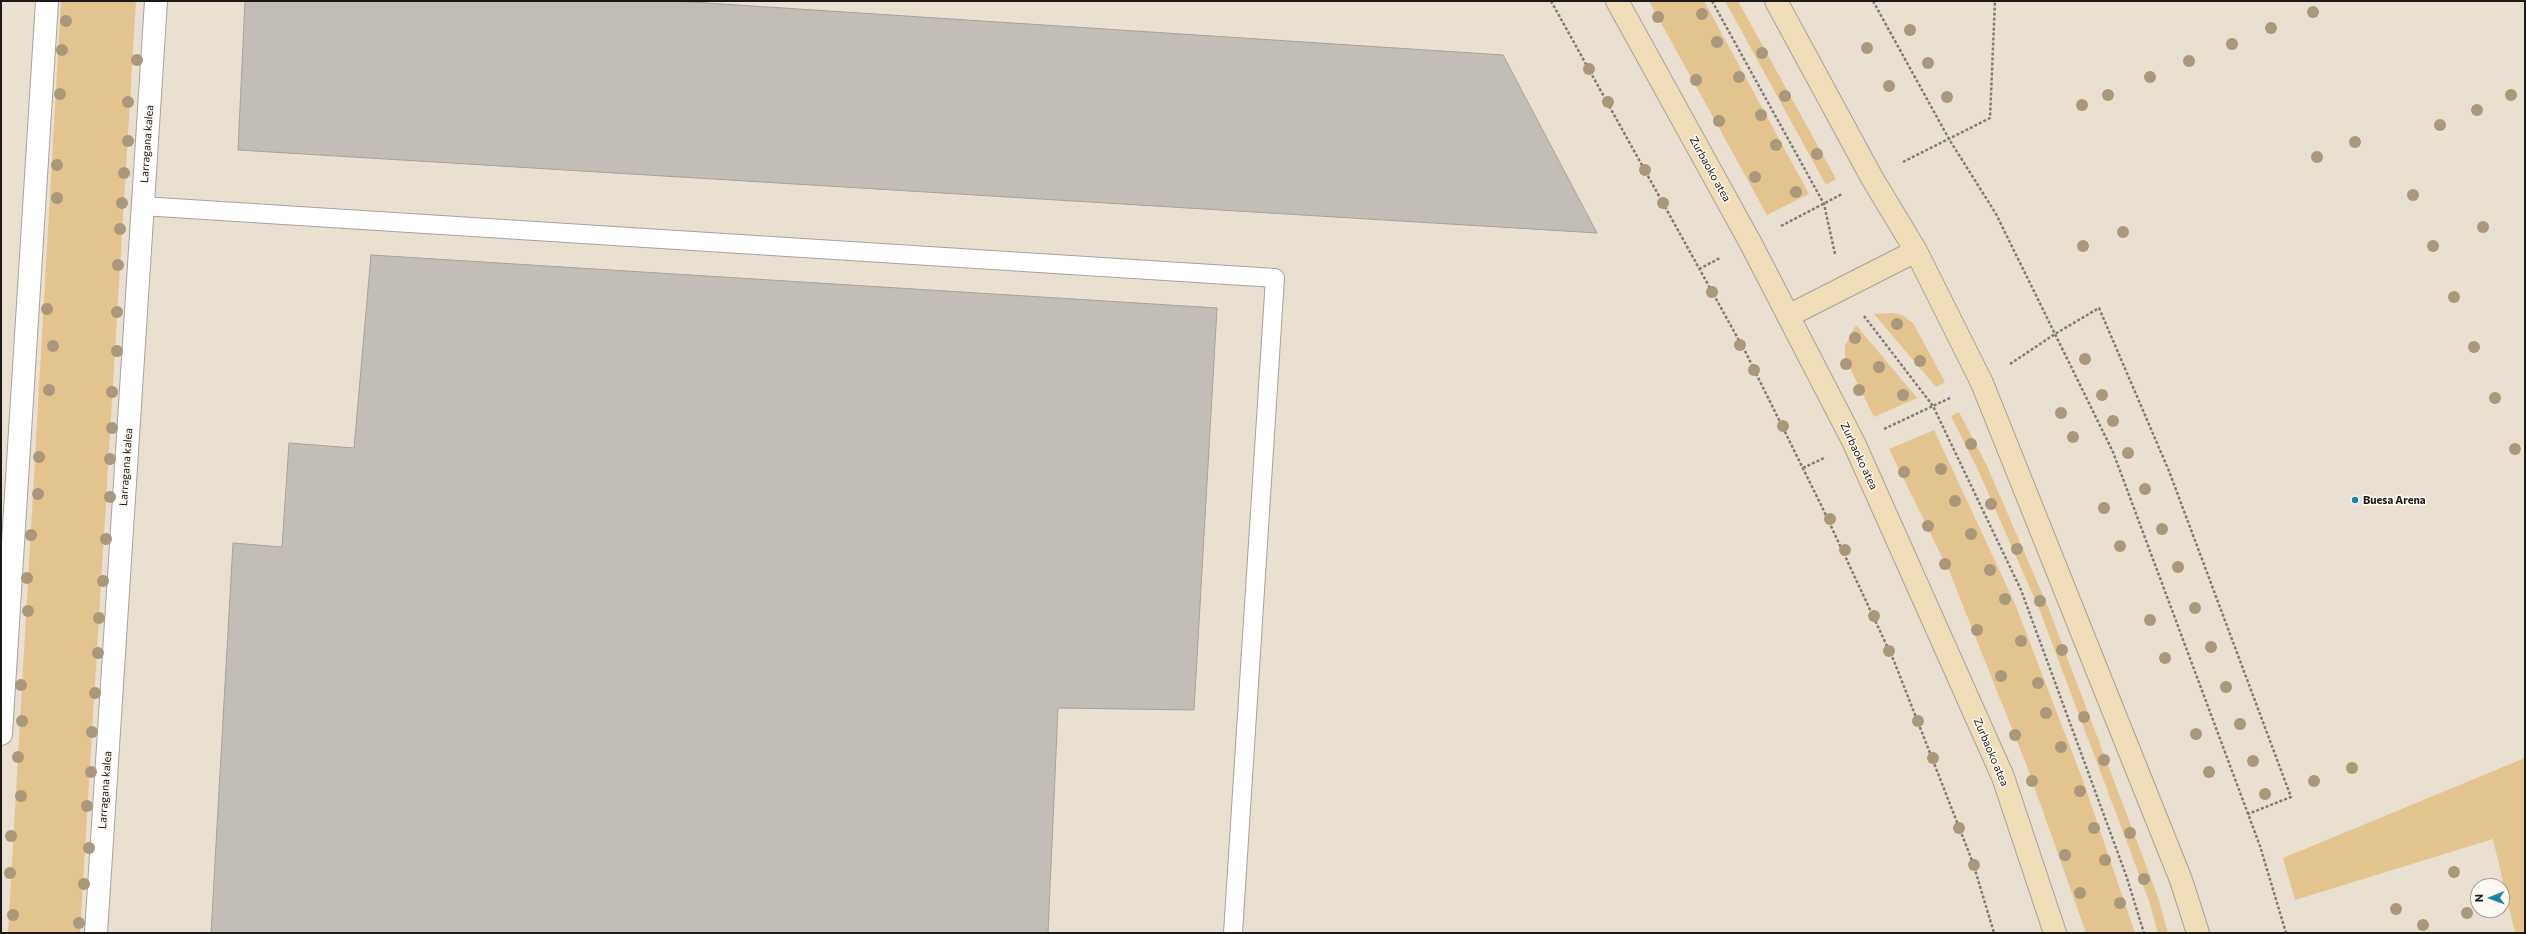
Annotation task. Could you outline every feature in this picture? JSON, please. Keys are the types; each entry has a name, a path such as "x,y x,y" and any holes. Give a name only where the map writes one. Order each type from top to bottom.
{"street":[{"path":"1,734 47,1"},
{"name":"Larragana kalea","path":"96,933 156,1"},
{"name":"Zurbaoko atea","path":"1617,1 1750,242 1854,443 2003,777 2055,933"},
{"path":"1776,1 1872,178 1916,251 1982,383 2181,880 2198,933"},
{"path":"1788,316 1916,251"}],"lane":[{"path":"142,206 1275,278 1233,933"}],"path":[{"path":"1552,1 1746,353 1894,661 1973,863 1994,933"},
{"path":"1712,1 1824,204 1842,289 1933,406 2021,590 2126,875 2144,933"},
{"path":"1873,1 1949,139 1996,214 2113,452 2248,814 2286,933"},
{"path":"1699,269 1990,118 1995,1"},
{"path":"1802,468 1982,383 2055,334 2099,308 2169,471 2291,797 2248,814"}],"shaded area":[{"path":"1,1 2525,1 2525,933 1,933"},
{"path":"61,1 136,1 80,933 8,933"},
{"path":"1649,1 1704,1 1809,194 1767,215"},
{"path":"1725,1 1738,1 1836,179 1826,185"},
{"path":"1893,313 1902,315 1913,323 1945,382 1936,387 1874,314"},
{"path":"1856,325 1917,398 1874,417 1845,358 1845,346"},
{"path":"1959,412 1987,466 2048,607 2158,897 2168,933 2158,933 2149,901 2040,611 1978,470 1951,416"},
{"path":"1934,430 2015,604 2082,778 2135,933 2086,933 2028,769 1950,573 1889,449"},
{"path":"2525,758 2525,933 2515,933 2510,912 2510,878 2502,878 2493,839 2295,900 2283,858"}],"building":[{"path":"245,1 676,1 1503,55 1597,233 238,150"},
{"path":"371,255 1217,308 1194,710 1058,708 1048,933 211,933 233,543 282,547 289,443 354,448"}],"place":[{"name":"Buesa Arena","path":"2355,500"}]}
